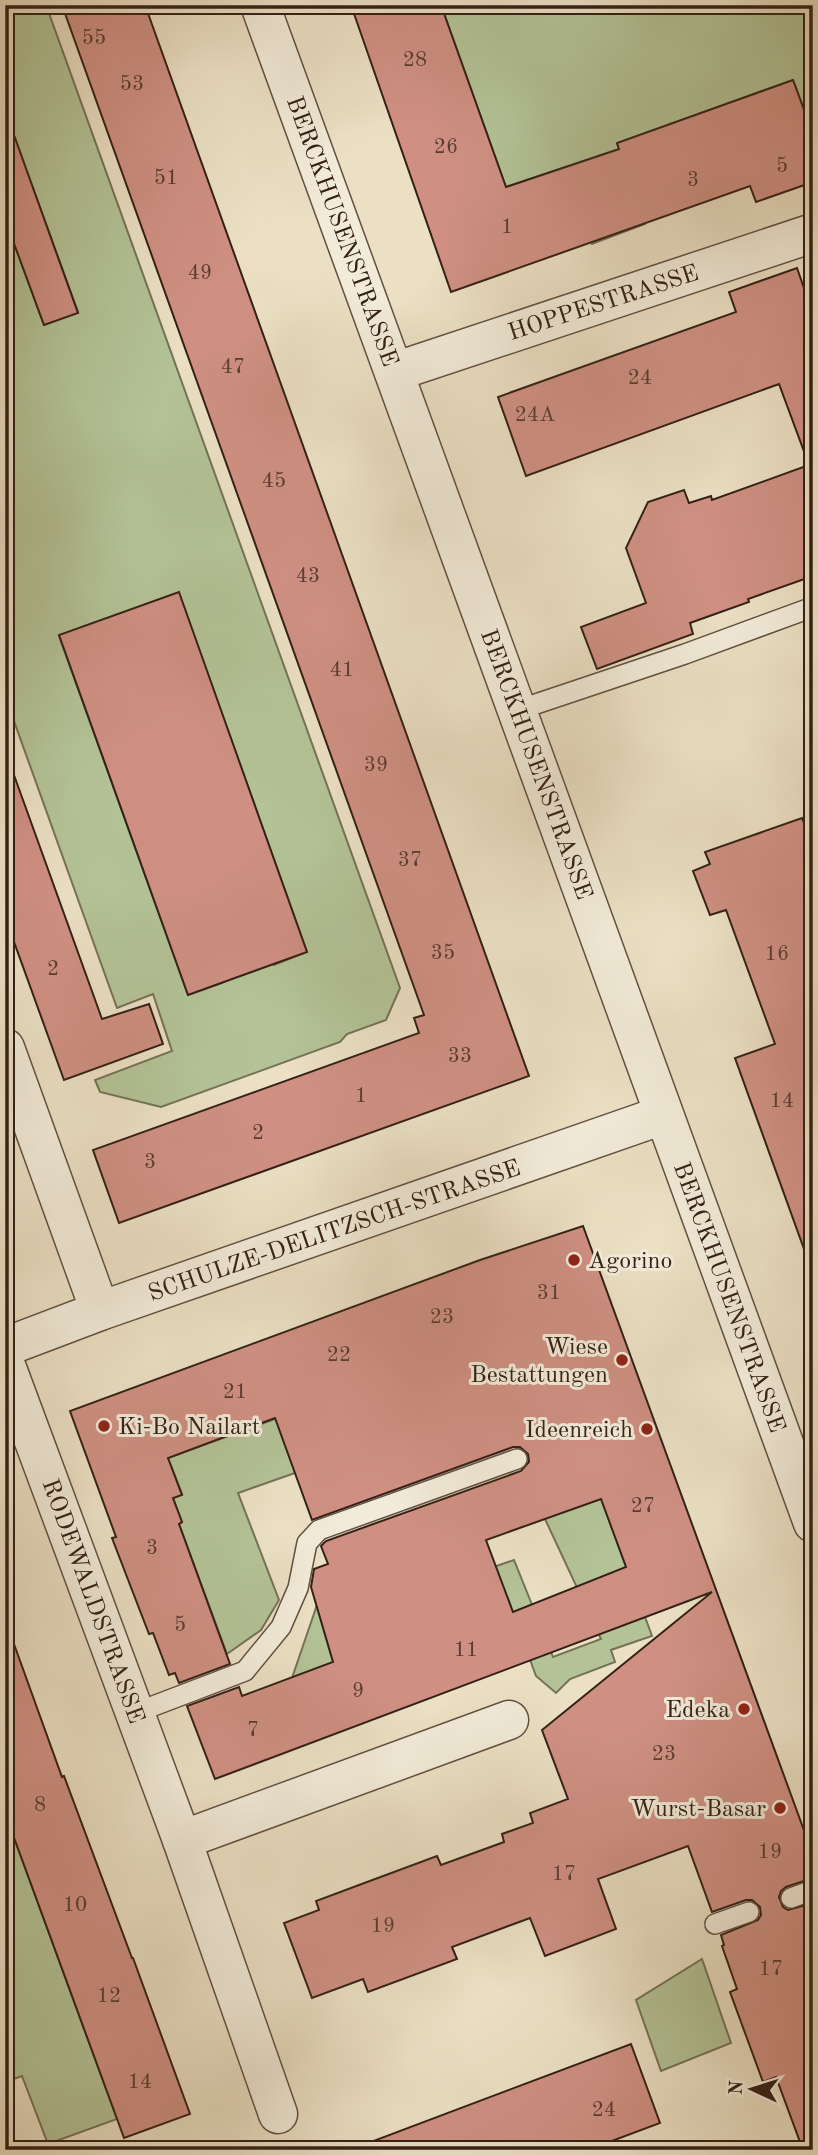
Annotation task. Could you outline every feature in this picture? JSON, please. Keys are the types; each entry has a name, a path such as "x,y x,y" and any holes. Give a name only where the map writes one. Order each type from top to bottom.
{"street":[{"name":"BERCKHUSENSTRASSE","path":"260,5 663,1115 806,1485 813,1523"},
{"name":"HOPPESTRASSE","path":"394,372 813,233"},
{"path":"5,1048 100,1311"},
{"name":"SCHULZE-DELITZSCH-STRASSE","path":"5,1347 100,1311 663,1115"},
{"name":"RODEWALDSTRASSE","path":"5,1363 135,1713 278,2114"},
{"path":"181,1840 509,1720"}],"lane":[{"path":"518,710 685,654 813,607"},
{"path":"135,1713 245,1671 281,1627 298,1588 307,1544 319,1530 517,1459"},
{"path":"791,1898 813,1890"},
{"path":"715,1924 749,1912"}],"green space":[{"path":"5,5 46,5 400,988 386,1020 347,1034 340,1042 161,1107 100,1092 95,1080 172,1051 153,994 117,1008 5,696 5,219 44,325 78,312 5,111","holes":["178,593 307,952 274,965 144,605","93,623 222,983 188,995 59,636"]},
{"path":"441,5 807,5 813,49 813,134 793,80 617,143 645,224 592,244 566,167 506,187"},
{"path":"537,1324 652,1636 611,1650 615,1662 570,1679 556,1693 536,1676 507,1597 292,1678 319,1599 349,1616 514,1560 553,1657 601,1639 545,1519 502,1400 238,1493 279,1600 261,1630 227,1654 179,1524 182,1522 173,1498 182,1494 168,1458"},
{"path":"5,1813 117,2119 48,2144 22,2076 5,2082"},
{"path":"702,1959 731,2043 661,2071 636,2000"}],"building":[{"path":"62,5 145,5 529,1076 119,1223 93,1150 419,1033 414,1018 424,1015"},
{"path":"351,5 441,5 506,187 619,149 617,143 793,80 813,134 813,182 756,202 750,186 451,292"},
{"path":"10,124 78,313 44,325 5,219 5,125"},
{"path":"797,268 813,314 813,576 690,623 693,634 597,669 581,627 646,603 626,548 648,502 684,490 689,503 711,496 712,500 809,465 779,384 526,476 498,397 736,312 729,292"},
{"path":"179,592 307,952 188,995 59,635"},
{"path":"10,764 102,1019 149,1004 163,1044 64,1080 5,917 5,765"},
{"path":"802,818 813,846 813,1259 808,1260 735,1058 775,1044 726,910 710,915 693,871 710,864 705,852"},
{"path":"583,1226 813,1855 813,1878 786,1887 779,1897 783,1907 788,1910 813,1903 813,2150 803,2150 776,2077 763,2082 730,1992 737,1989 722,1946 721,1935 758,1920 761,1915 760,1907 752,1900 746,1900 712,1912 688,1846 598,1879 616,1929 545,1956 530,1918 452,1947 457,1959 368,1992 363,1979 312,1998 284,1923 319,1910 316,1901 437,1856 441,1865 504,1842 502,1834 533,1823 530,1813 568,1799 542,1730 712,1592 215,1779 187,1706 239,1687 242,1696 333,1662 311,1587 314,1569 328,1564 321,1546 326,1541 521,1471 529,1462 528,1454 520,1447 513,1447 312,1520 275,1418 168,1458 182,1495 173,1498 182,1522 179,1524 230,1664 179,1683 175,1673 169,1675 153,1633 149,1634 112,1538 116,1537 70,1411 480,1260","holes":["601,1499 626,1567 513,1612 486,1540"]},
{"path":"10,1633 190,2114 124,2138 5,1813 5,1634"},
{"path":"631,2044 660,2123 588,2150 361,2150 360,2146"}],"place":[{"name":"Agorino","path":"574,1260"},
{"name":"Wiese Bestattungen","path":"622,1360"},
{"name":"Ki-Bo Nailart","path":"104,1426"},
{"name":"Ideenreich","path":"647,1429"},
{"name":"Edeka","path":"744,1709"},
{"name":"Wurst-Basar","path":"780,1808"}]}
